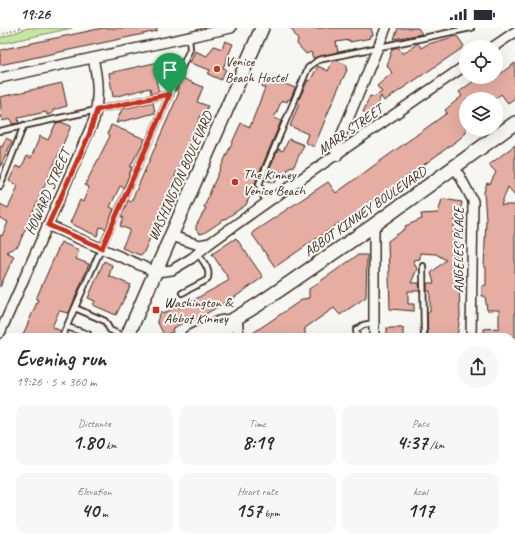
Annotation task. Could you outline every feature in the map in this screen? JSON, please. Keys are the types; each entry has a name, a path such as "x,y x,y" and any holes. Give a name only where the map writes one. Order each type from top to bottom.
{"street":[{"path":"0,78 231,28"},
{"name":"WASHINGTON BOULEVARD","path":"128,333 172,236 262,28"},
{"path":"337,156 336,148 386,28"},
{"path":"501,40 512,31"},
{"name":"HOWARD STREET","path":"0,333 89,135 97,110 98,85 93,58"},
{"name":"MARR STREET","path":"156,272 172,270 198,254 210,243 266,203 337,156 459,70"},
{"name":"ABBOT KINNEY BOULEVARD","path":"198,333 219,323 234,319 374,225 515,123"},
{"name":"ANGELES PLACE","path":"455,167 473,201 471,333"},
{"path":"48,225 156,272"},
{"path":"374,225 374,333"},
{"path":"172,236 199,245 210,243"},
{"path":"234,319 238,333"},
{"name":"ABBOT KINNEY BOULEVARD","path":"220,333 227,329 234,319"}],"lane":[{"path":"266,203 259,184 308,68 318,60 378,46 471,28"},
{"path":"64,333 190,49 189,38"},
{"path":"0,131 170,94"},
{"path":"0,186 24,125"},
{"path":"182,293 207,280 209,276 209,272 198,254"},
{"path":"424,266 424,333"},
{"path":"75,308 105,321 110,330 117,333"},
{"path":"356,333 356,330 359,326 374,323"},
{"path":"67,327 85,333"}],"path":[{"path":"0,35 20,28"}],"green space":[{"path":"28,28 72,28 0,44 0,38"}],"building":[{"path":"103,28 157,28 157,31 0,65 0,51 4,49"},
{"path":"291,28 371,28 373,35 370,36 371,38 350,42 350,40 336,42 338,52 313,58 311,52 306,54 297,44 298,40"},
{"path":"398,28 418,28 422,34 394,39"},
{"path":"457,36 460,40 459,50 384,101 381,96 373,115 363,112 370,96 374,97 382,92 377,86 392,73 387,65 391,55 390,53 392,51 391,49 398,47 403,54 418,43 421,48 428,44"},
{"path":"225,41 233,44 223,68 226,69 221,80 208,74 210,70 190,63 195,51 207,56 214,46 222,49"},
{"path":"168,60 179,61 173,76 158,79 156,81 159,92 151,94 150,88 113,97 109,73"},
{"path":"336,60 347,65 347,70 314,147 305,142 308,134 290,126 299,104 297,103 308,80 310,81 318,66 328,71 333,61"},
{"path":"515,63 515,98 508,103 503,97 503,92 459,92 470,84 503,84 503,72"},
{"path":"266,76 295,88 290,100 288,99 287,102 282,100 274,118 281,121 246,205 204,233 200,234 196,230 196,226 206,208 204,207 213,185 241,123 250,127 265,88 262,87"},
{"path":"182,78 203,87 197,102 208,106 205,112 203,111 184,156 187,157 184,164 181,163 177,171 161,214 143,254 140,255 122,248 130,230 120,226 124,218 121,217 128,200 131,202 176,100 179,92 177,91"},
{"path":"62,83 67,106 53,110 53,113 47,115 46,112 18,118 19,123 12,124 11,119 2,121 0,97"},
{"path":"459,98 459,136 463,136 353,216 340,225 339,223 275,267 252,234 253,232 328,182 336,193 447,113 445,110"},
{"path":"153,102 155,113 116,123 122,109"},
{"path":"61,122 71,126 18,246 6,252 14,256 0,287 0,235 2,236 8,222 0,218 0,204 8,208 13,198 18,186 9,181 16,166 21,168 27,156 31,158 40,136 48,140 56,123"},
{"path":"111,125 145,139 130,167 132,167 124,188 120,186 110,207 114,209 106,229 100,227 97,236 70,223 80,200 83,202 89,187 85,185 110,136 108,133"},
{"path":"6,138 12,141 0,168 0,146 2,147"},
{"path":"289,139 304,145 294,166 289,167 285,176 279,173 275,183 265,180 278,149 283,151"},
{"path":"515,145 515,195 508,187 501,205 515,205 515,333 484,333 484,329 499,328 499,310 487,310 485,296 482,296 482,286 486,285 486,267 484,267 486,219 484,192 487,183 490,184 496,172 489,165"},
{"path":"442,199 462,202 459,220 455,220 453,233 458,237 455,240 461,244 453,251 463,264 453,268 459,281 460,316 458,333 428,333 427,312 430,312 430,291 427,291 427,283 434,283 431,273 446,260 436,254 420,253 420,259 413,260 417,269 411,283 419,283 420,291 408,291 408,304 414,304 414,311 390,309 388,241 406,228 405,226 422,219 421,214 438,213"},
{"path":"236,238 263,277 235,297 190,323 188,320 172,329 173,332 163,333 157,321 161,311 163,314 177,306 179,308 228,281 229,279 212,254"},
{"path":"61,242 79,250 76,259 89,264 69,313 59,311 52,327 61,331 60,333 24,333 38,300 36,299"},
{"path":"358,255 367,255 366,297 340,315 334,308 305,328 305,333 253,333 303,299 309,298 309,289"},
{"path":"104,261 112,265 109,276 131,285 116,315 93,305 95,301 88,298"},
{"path":"387,328 403,328 403,333 387,333"}],"place":[{"name":"Venice Beach Hostel","path":"217,69"},
{"name":"The Kinney Venice Beach","path":"235,182"},
{"name":"Washington & Abbot Kinney","path":"156,310"}],"route":[{"path":"170,94 102,248 48,225 89,135 97,110 170,94"}]}
